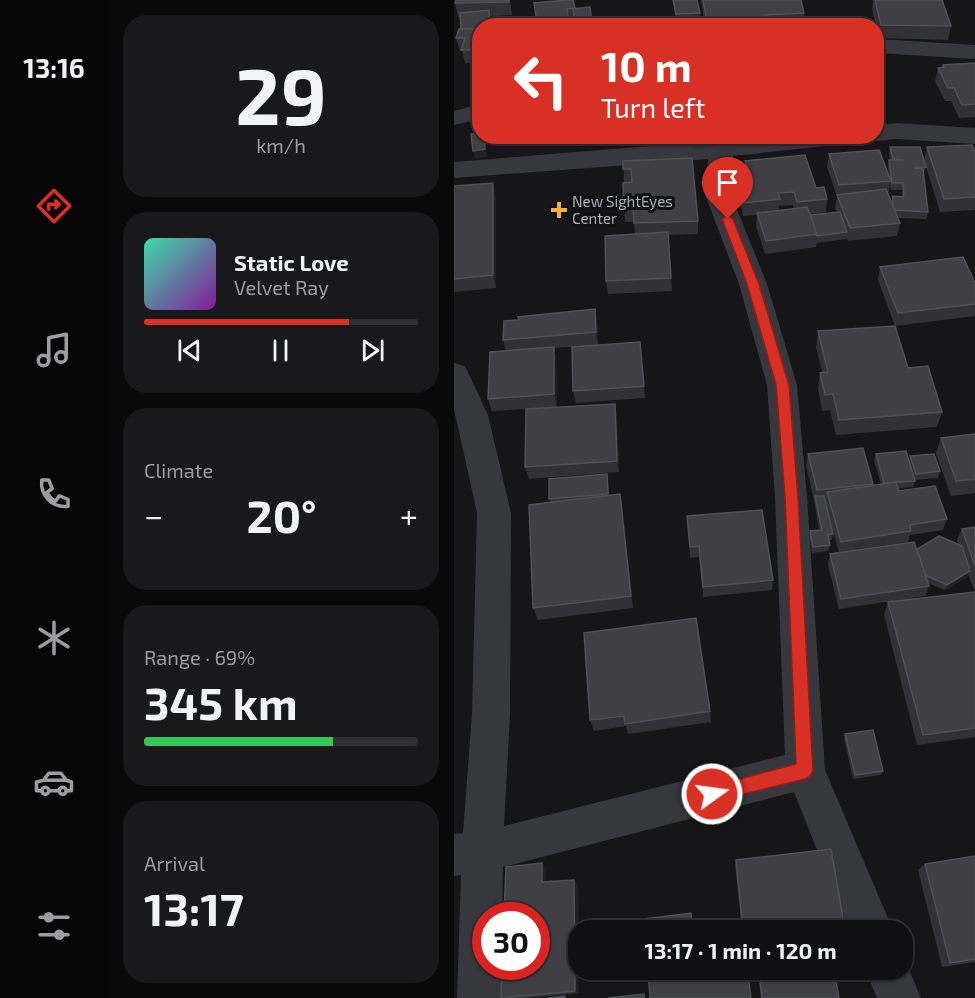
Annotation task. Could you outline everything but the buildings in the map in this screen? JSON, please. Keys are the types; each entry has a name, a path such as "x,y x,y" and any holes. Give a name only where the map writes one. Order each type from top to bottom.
{"street":[{"path":"884,46 974,52"},
{"path":"454,118 472,113"},
{"path":"884,132 897,131 974,136"},
{"path":"454,170 774,144"},
{"path":"721,150 720,197 753,284 782,385 792,497 805,771 867,920"},
{"path":"454,374 472,415 494,513 491,714 468,853 479,998"},
{"path":"468,853 805,771"},
{"path":"892,980 899,998"}],"place":[{"name":"New SightEyes Center","path":"559,210"}],"route":[{"path":"712,794 805,771 792,497 782,385 753,284 728,219"}]}
